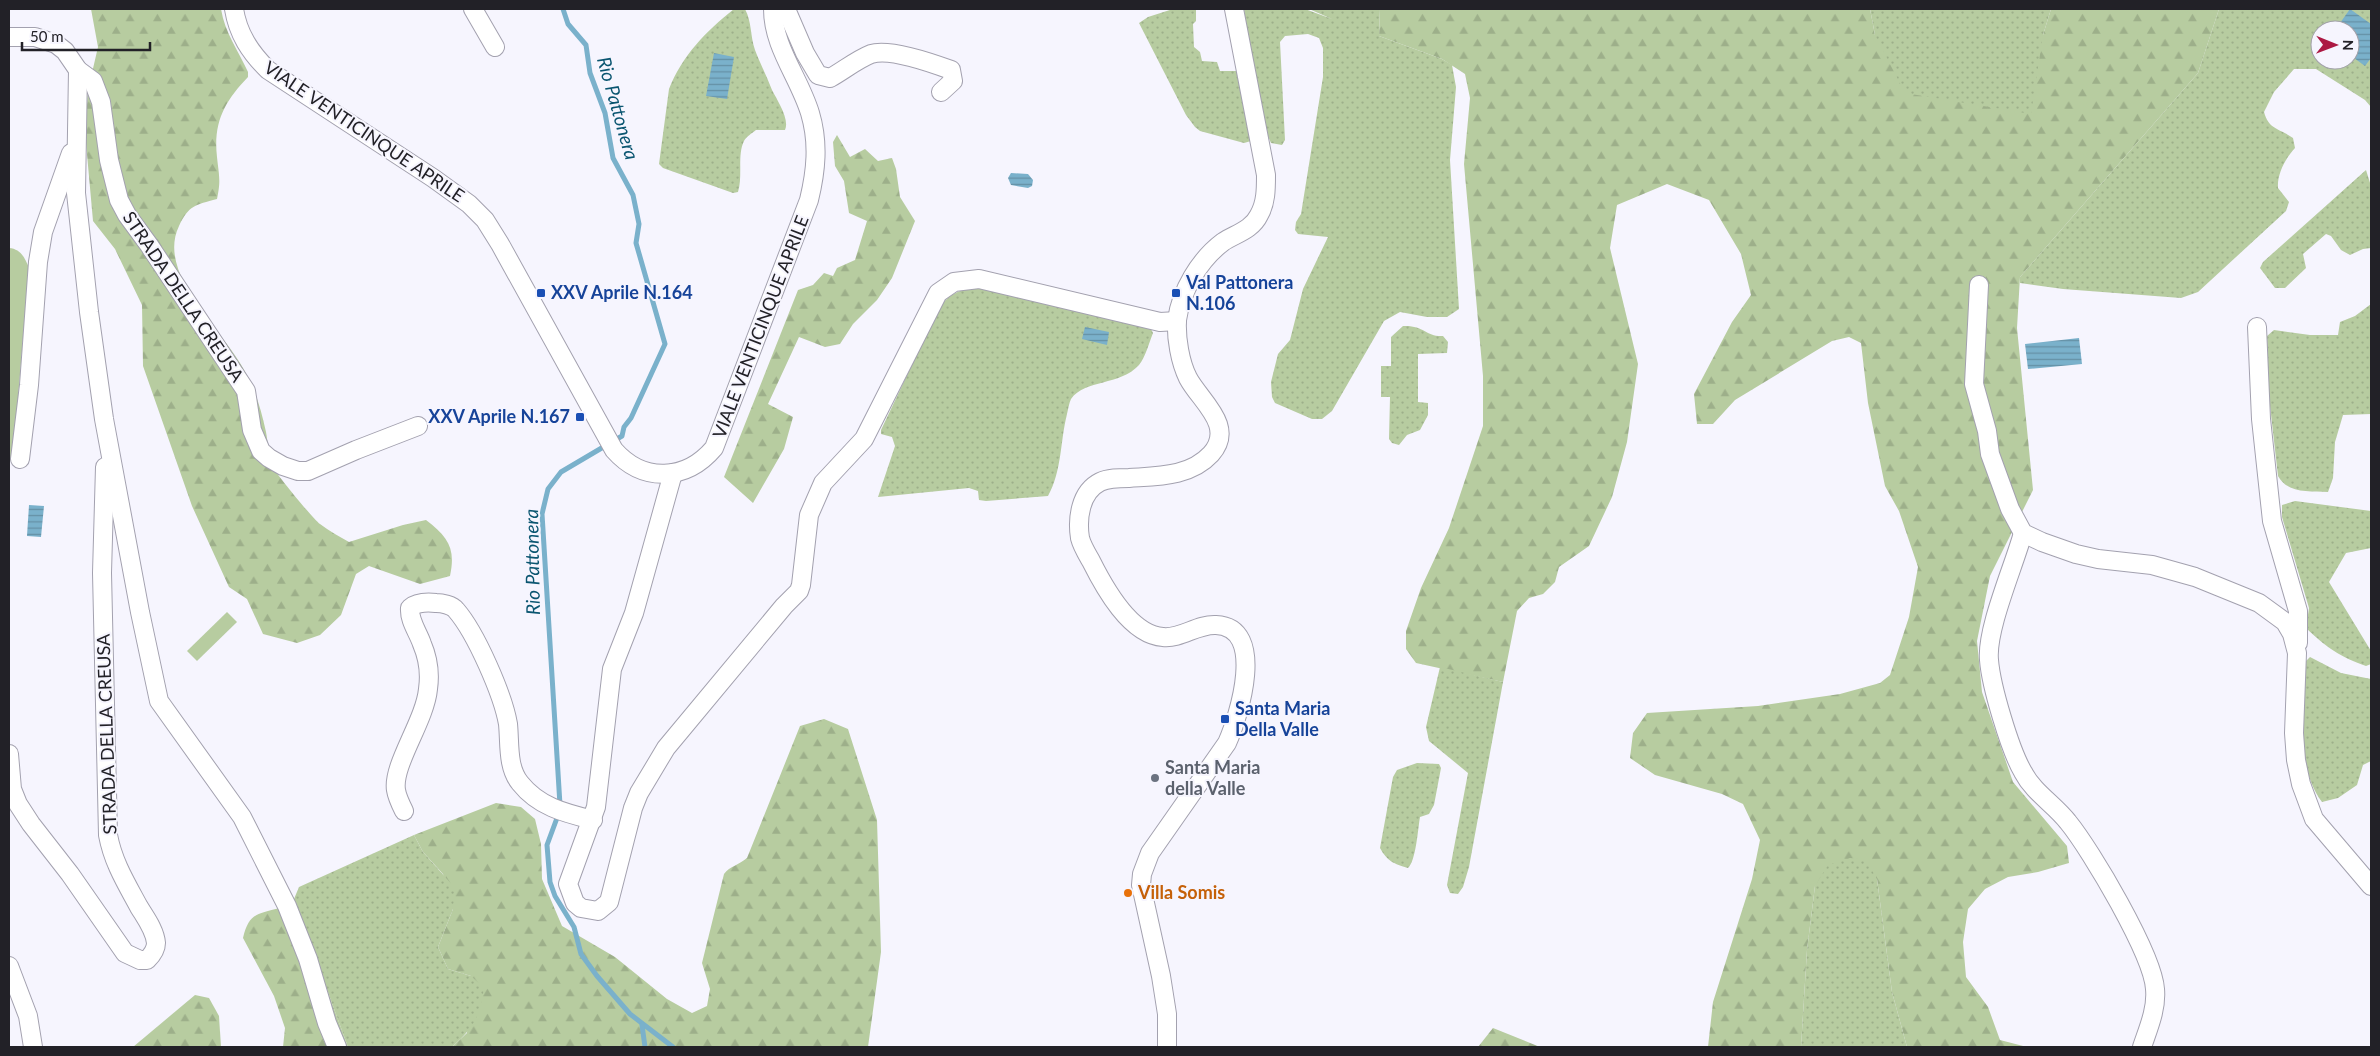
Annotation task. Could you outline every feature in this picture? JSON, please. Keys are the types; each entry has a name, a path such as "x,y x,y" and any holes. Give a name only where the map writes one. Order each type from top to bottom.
{"street":[{"name":"VIALE VENTICINQUE APRILE","path":"234,9 242,37 253,55 268,70 432,178 469,204 484,220 500,244 614,450 635,469 652,474 673,473 691,468 703,461 714,448 809,200 815,178 816,156 809,112 776,36 772,9"},
{"path":"473,9 495,47"},
{"path":"786,9 805,53 818,75 830,78 872,54 887,53 930,62 951,70 954,81 941,92"},
{"path":"1168,1047 1167,1014 1161,976 1142,896 1142,874 1150,853 1227,744 1234,728 1241,701 1246,654 1240,637 1228,627 1208,625 1171,637 1163,637 1147,632 1137,626 1111,596 1094,567 1080,540 1079,524 1082,503 1091,489 1100,482 1114,479 1167,475 1184,471 1200,464 1212,453 1218,442 1220,431 1218,420 1186,375 1178,342 1177,321 1190,281 1206,257 1223,242 1250,226 1259,217 1266,195 1266,175 1234,9"},
{"name":"STRADA DELLA CREUSA","path":"9,37 35,38 56,44 72,60 78,70 93,81 101,102 109,160 119,200 126,215 149,245 246,391 252,430 261,451 283,466 308,472 356,450 418,426"},
{"name":"STRADA DELLA CREUSA","path":"78,70 77,201 89,312 109,446 138,603 159,701 242,817 288,906 337,1047"},
{"name":"STRADA DELLA CREUSA","path":"20,460 28,394 41,245 77,134"},
{"path":"673,473 634,613 612,669 593,820 568,884 574,903 590,912 598,911 609,902 633,808 639,793 666,748 784,606 799,591 803,577 809,515 823,483 864,439 930,305 945,286 965,280 990,281 1160,322 1177,321"},
{"path":"1979,285 1974,384 1987,431 1990,454 2010,509 2023,533 2076,554 2098,559 2152,565 2195,577 2239,594 2259,603 2286,622 2292,634 2297,653"},
{"path":"2257,327 2261,419 2272,521 2298,611 2299,637 2294,733 2296,760 2301,784 2314,820 2335,847 2371,886"},
{"name":"STRADA DELLA CREUSA","path":"9,754 12,789 18,804 31,824 70,874 125,953 140,960 147,960 153,954 156,943 151,928 118,868 111,852 108,835 102,573 104,472 109,446"},
{"path":"2023,533 1989,649 1992,680 2012,748 2022,772 2035,790 2070,824 2110,885 2150,968 2156,988 2155,1005 2142,1047"},
{"path":"404,811 396,791 395,781 398,769 419,725 428,690 428,664 423,645 413,625 410,608 430,602 440,603 456,610 471,633 488,666 503,704 508,724 510,757 516,777 525,789 558,811 593,820"},
{"path":"9,966 28,1016 33,1047"}],"green space":[{"path":"91,9 221,9 232,41 248,72 248,77 227,104 219,123 216,144 219,178 217,199 194,207 186,214 179,226 174,244 176,263 194,300 233,353 247,376 260,407 274,469 316,521 349,542 403,525 426,520 445,538 451,550 452,566 450,576 420,584 369,566 356,574 341,615 320,635 297,643 263,634 247,599 229,587 192,506 143,366 142,305 115,249 93,221 85,132 88,90 98,47"},
{"path":"734,9 745,9 755,50 782,110 786,126 785,130 756,130 745,140 741,153 738,192 733,193 663,168 659,164 669,89 674,77 696,45"},
{"path":"1173,9 1196,9 1196,21 1193,24 1194,47 1200,52 1202,61 1217,62 1220,71 1240,71 1251,141 1244,143 1200,131 1186,115 1139,23 1148,17"},
{"path":"1244,9 1305,9 1332,19 1309,9 1380,9 1379,36 1442,59 1452,65 1456,87 1450,160 1459,309 1447,317 1427,317 1400,312 1384,321 1332,411 1322,419 1312,419 1275,403 1272,397 1271,382 1278,354 1290,340 1303,289 1328,237 1298,234 1295,230 1296,222 1301,214 1323,77 1323,48 1319,38 1308,34 1285,36 1280,42 1285,140 1282,145 1271,143 1267,134 1246,31"},
{"path":"1380,9 1870,9 1875,35 2043,35 2051,9 2219,9 2198,73 2020,277 2017,328 2033,490 1990,576 1977,641 1982,692 2013,782 2067,846 2069,863 2038,872 2008,877 1985,889 1968,909 1963,942 1966,977 1988,1007 2000,1040 2027,1047 1907,1047 1892,992 1877,879 1815,886 1807,950 1801,1047 1708,1047 1713,1002 1752,879 1760,840 1743,804 1722,794 1655,775 1630,758 1633,733 1647,713 1758,706 1840,694 1880,683 1890,675 1909,617 1918,567 1899,511 1885,486 1868,403 1861,343 1849,337 1832,341 1735,400 1713,424 1697,424 1694,394 1732,322 1751,295 1741,254 1709,200 1667,184 1617,205 1610,248 1638,364 1627,442 1612,497 1589,546 1559,567 1555,582 1543,594 1529,598 1517,611 1503,682 1416,663 1406,649 1406,631 1421,588 1449,528 1483,426 1483,376 1464,164 1470,98 1465,74 1442,59 1379,36"},
{"path":"1870,9 2051,9 2043,35 2031,114 1905,93 1875,35"},
{"path":"2219,9 2371,9 2371,107 2365,100 2318,70 2360,70 2360,20 2310,20 2310,69 2294,69 2274,92 2264,112 2272,126 2293,138 2295,148 2282,167 2278,183 2278,188 2289,202 2286,211 2198,292 2181,298 2063,289 2020,283 2020,277 2198,73"},
{"path":"837,135 850,157 865,149 878,161 892,158 896,169 900,197 915,221 892,278 877,300 853,324 840,344 825,347 799,337 768,404 793,417 784,449 753,503 724,477 798,290 813,285 824,273 833,276 837,268 855,260 867,221 849,213 844,181 835,166 833,142"},
{"path":"2366,170 2371,186 2371,248 2363,249 2350,255 2341,250 2331,236 2326,234 2303,254 2306,268 2285,288 2275,288 2260,268 2263,262"},
{"path":"9,248 20,252 29,268 14,445 9,466"},
{"path":"976,287 1151,329 1153,333 1141,362 1131,372 1113,380 1085,388 1071,399 1056,477 1048,496 986,501 979,500 978,491 969,488 878,497 895,446 892,437 881,434 881,430 939,308 955,293"},
{"path":"2371,304 2371,414 2343,415 2335,442 2333,478 2328,492 2293,489 2282,482 2278,476 2269,397 2267,336 2274,330 2310,335 2338,335 2340,322 2355,316"},
{"path":"1403,326 1416,327 1433,335 1443,336 1448,342 1447,353 1418,354 1418,402 1428,403 1428,415 1420,430 1407,435 1399,445 1392,443 1389,439 1390,397 1381,397 1381,366 1391,366 1391,337"},
{"path":"2295,501 2371,511 2371,548 2346,553 2329,582 2371,651 2371,664 2366,666 2348,659 2320,641 2306,628 2309,608 2282,517 2282,505"},
{"path":"227,612 237,622 197,661 187,651"},
{"path":"2310,657 2341,673 2371,679 2371,761 2363,765 2357,785 2338,798 2322,802 2313,787 2304,753 2305,662"},
{"path":"1440,667 1503,682 1469,867 1463,887 1458,894 1450,893 1447,885 1468,773 1429,741 1426,727"},
{"path":"824,719 848,729 877,820 881,952 868,1047 452,1047 467,1033 471,976 448,969 438,947 453,909 443,874 423,852 414,835 496,803 521,807 535,819 541,844 542,879 562,926 615,957 667,999 692,1013 707,1006 710,989 702,963 724,874 747,858 800,726"},
{"path":"1417,763 1439,764 1441,768 1434,805 1429,814 1420,817 1415,852 1408,868 1391,861 1380,848 1393,777 1397,770"},
{"path":"414,835 423,852 455,888 453,909 438,947 448,969 471,976 484,988 478,1014 471,1027 452,1047 348,1047 294,899 299,887"},
{"path":"1850,858 1866,860 1877,879 1892,992 1907,1047 1801,1047 1807,950 1815,886 1828,865"},
{"path":"280,908 324,981 348,1047 283,1047 285,1028 274,996 243,938 251,919 265,912"},
{"path":"195,995 209,998 219,1016 221,1047 133,1047"},
{"path":"1493,1028 1540,1047 1478,1047"}],"water":[{"path":"2350,9 2371,24 2371,58 2365,66 2360,62 2360,20 2342,20"},
{"path":"714,53 734,57 727,99 706,96"},
{"path":"1011,173 1028,174 1033,180 1032,186 1028,188 1011,185 1008,178"},
{"path":"1085,327 1109,332 1107,345 1082,339"},
{"path":"2079,338 2082,364 2028,369 2025,344"},
{"path":"29,505 44,506 41,537 27,536"}],"waterway":[{"name":"Rio Pattonera","path":"563,9 568,24 586,45 590,73 605,113 613,158 633,195 639,224 636,243 665,344 631,418 624,427 622,436 561,472 548,489 542,514 560,805 547,845 550,882 555,896 574,927 581,954 597,976 630,1014 673,1047"},
{"path":"642,1025 645,1047"}],"place":[{"name":"XXV Aprile N.164","path":"541,293"},
{"name":"Val Pattonera N.106","path":"1176,293"},
{"name":"XXV Aprile N.167","path":"580,417"},
{"name":"Santa Maria Della Valle","path":"1225,719"},
{"name":"Santa Maria della Valle","path":"1155,778"},
{"name":"Villa Somis","path":"1128,893"}]}
